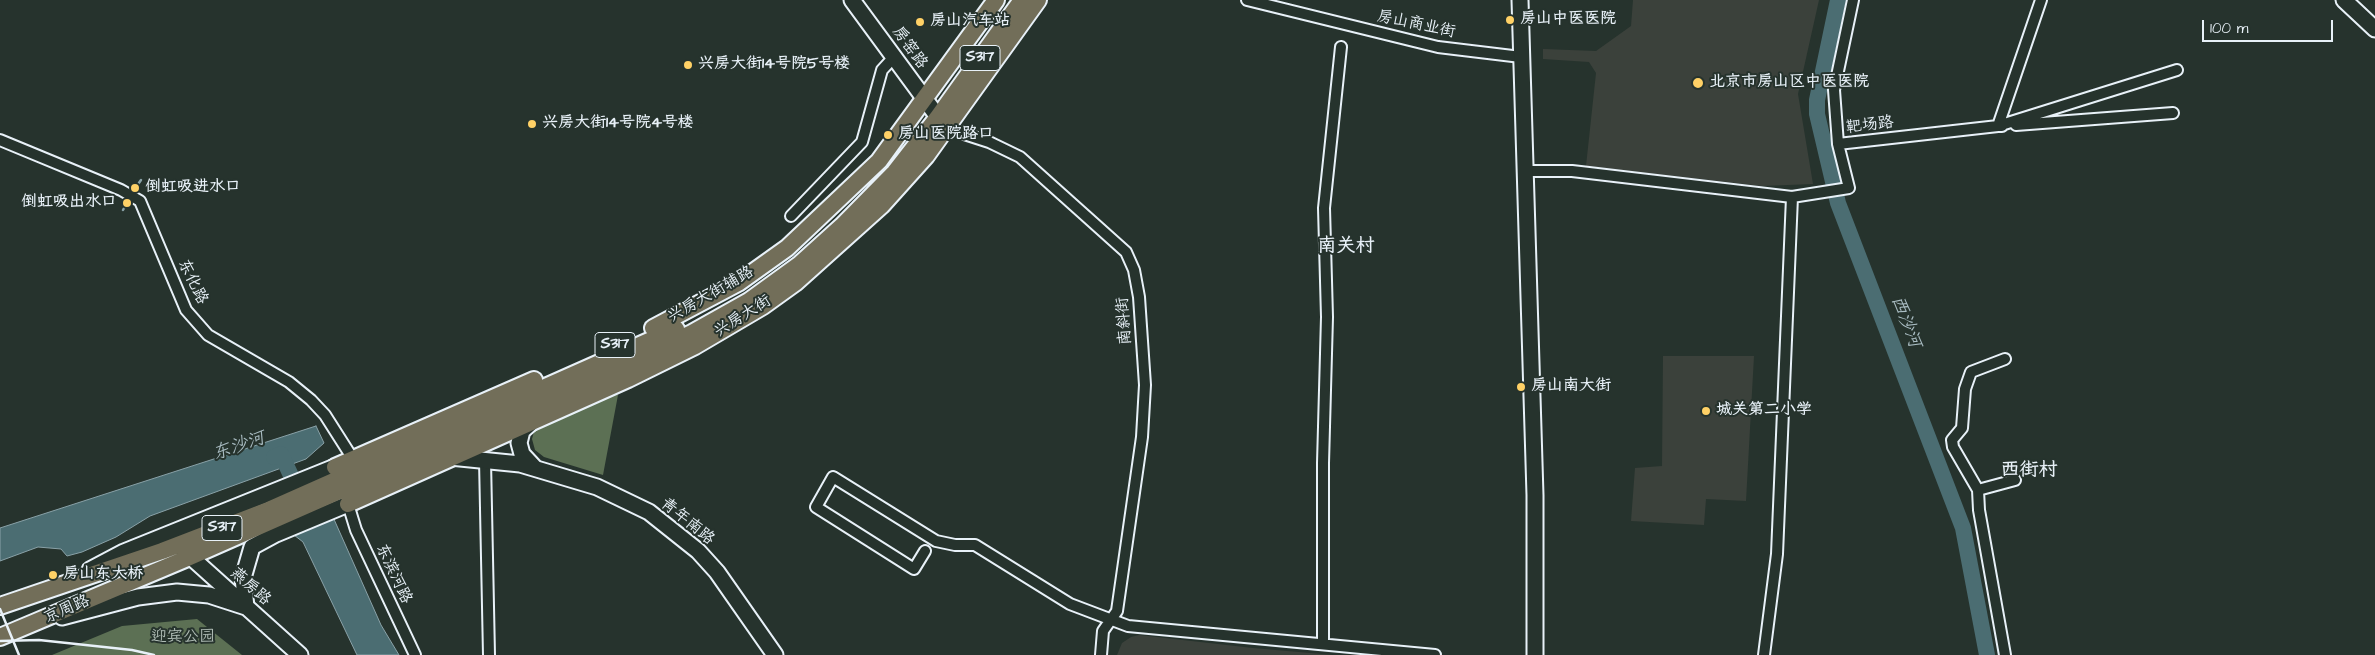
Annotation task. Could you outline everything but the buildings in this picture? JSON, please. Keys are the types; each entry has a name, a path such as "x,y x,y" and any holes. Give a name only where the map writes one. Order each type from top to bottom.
{"main road":[{"name":"房窑路","path":"852,0 936,113"},
{"name":"兴房大街","path":"936,113 1022,0"},
{"name":"兴房大街","path":"342,483 404,463 674,342 749,300 800,264 829,238 886,166 1038,0"},
{"path":"1520,0 1535,495 1535,655"},
{"path":"2344,0 2375,29"},
{"path":"2359,0 2375,20"},
{"name":"兴房大街","path":"342,483 450,457 634,377 695,346 763,306 814,266 891,195 926,156 936,113 1001,1"},
{"name":"兴房大街辅路","path":"353,459 624,342 738,282 787,248 879,161 936,113"},
{"path":"865,174 861,199 891,195"},
{"name":"兴房大街","path":"342,483 480,416 689,323 744,290 796,254 861,199"},
{"path":"814,266 829,238"},
{"path":"634,377 674,342"},
{"path":"454,415 480,416"},
{"path":"536,419 522,431 520,443 522,454 536,469"},
{"path":"404,463 450,457"},
{"name":"青年南路","path":"450,457 485,460 536,469 597,487 619,496 648,512 698,551 717,572 775,655"},
{"path":"66,582 124,552 267,518 342,483 353,459"},
{"path":"28,626 121,601 177,592 209,594 246,607 242,578 252,547 267,518 342,483"},
{"name":"京周路","path":"0,606 178,545 267,518"},
{"name":"京周路","path":"0,636 190,558 267,518"},
{"name":"燕房路","path":"178,545 190,558 300,655"}],"street":[{"name":"房山商业街","path":"1247,0 1438,47 1522,57"},
{"path":"1838,144 1834,90 1853,0"},
{"path":"2041,0 1998,126 2173,113"},
{"path":"1323,644 1322,463 1327,317 1324,208 1341,47"},
{"path":"791,216 862,142 882,70 894,57"},
{"name":"靶场路","path":"1525,171 1572,171 1792,197 1849,188 1838,144 1998,126 2177,70"},
{"name":"南斜街","path":"936,113 958,132 989,142 1020,157 1126,252 1134,270 1139,297 1144,385 1142,437 1117,611 1103,631 1101,655"},
{"name":"东化路","path":"0,140 121,190 140,201 186,310 208,335 289,382 311,400 325,416 353,459"},
{"path":"1764,655 1777,554 1792,197"},
{"path":"2005,359 1971,372 1965,389 1962,428 1952,440 1953,447 1978,490 1979,510 2005,655"},
{"path":"485,460 489,655"},
{"path":"925,551 914,568 816,507 833,477 936,541 955,545 975,545 1070,604 1128,626 1435,655"},
{"path":"1978,490 2015,480"},
{"name":"东滨河路","path":"342,483 356,530 415,655"}],"shaded area":[{"name":"北京市房山区中医医院","path":"1633,0 1819,0 1798,94 1813,184 1762,186 1586,166 1596,73 1589,62 1543,59 1543,49 1596,51 1631,26"},
{"name":"城关第二小学","path":"1663,356 1754,356 1746,501 1706,499 1704,525 1631,521 1635,468 1662,466"},
{"path":"1139,635 1333,655 1117,655 1122,643 1131,637"}],"green space":[{"path":"612,393 618,395 603,475 544,457 535,450 532,439 535,428"},
{"name":"迎宾公园","path":"197,619 242,655 52,655 122,626"}],"water":[{"path":"316,426 324,443 306,459 150,516 116,537 82,552 67,556 61,549 38,547 0,561 0,528"},
{"path":"333,517 381,625 399,655 357,655 303,542 294,535"}],"waterway":[{"name":"西沙河","path":"1838,0 1817,100 1817,114 1838,203 1963,528 1987,655"},
{"path":"134,190 141,180"},
{"path":"123,210 128,201"},
{"name":"东沙河","path":"274,457 281,454 300,495"}],"railway":[{"path":"0,609 19,655"},
{"path":"0,641 39,640 132,650 154,655"}],"place":[{"name":"房山中医医院","path":"1510,20"},
{"name":"房山汽车站","path":"920,22"},
{"name":"兴房大街14号院5号楼","path":"688,65"},
{"name":"北京市房山区中医医院","path":"1698,83"},
{"name":"兴房大街14号院4号楼","path":"532,124"},
{"name":"房山医院路口","path":"888,135"},
{"name":"倒虹吸进水口","path":"135,188"},
{"name":"倒虹吸出水口","path":"127,203"},
{"name":"房山南大街","path":"1521,387"},
{"name":"城关第二小学","path":"1706,411"},
{"name":"房山东大桥","path":"53,575"}],"district":[{"name":"南关村","path":"1346,247"},
{"name":"西街村","path":"2029,471"}]}
